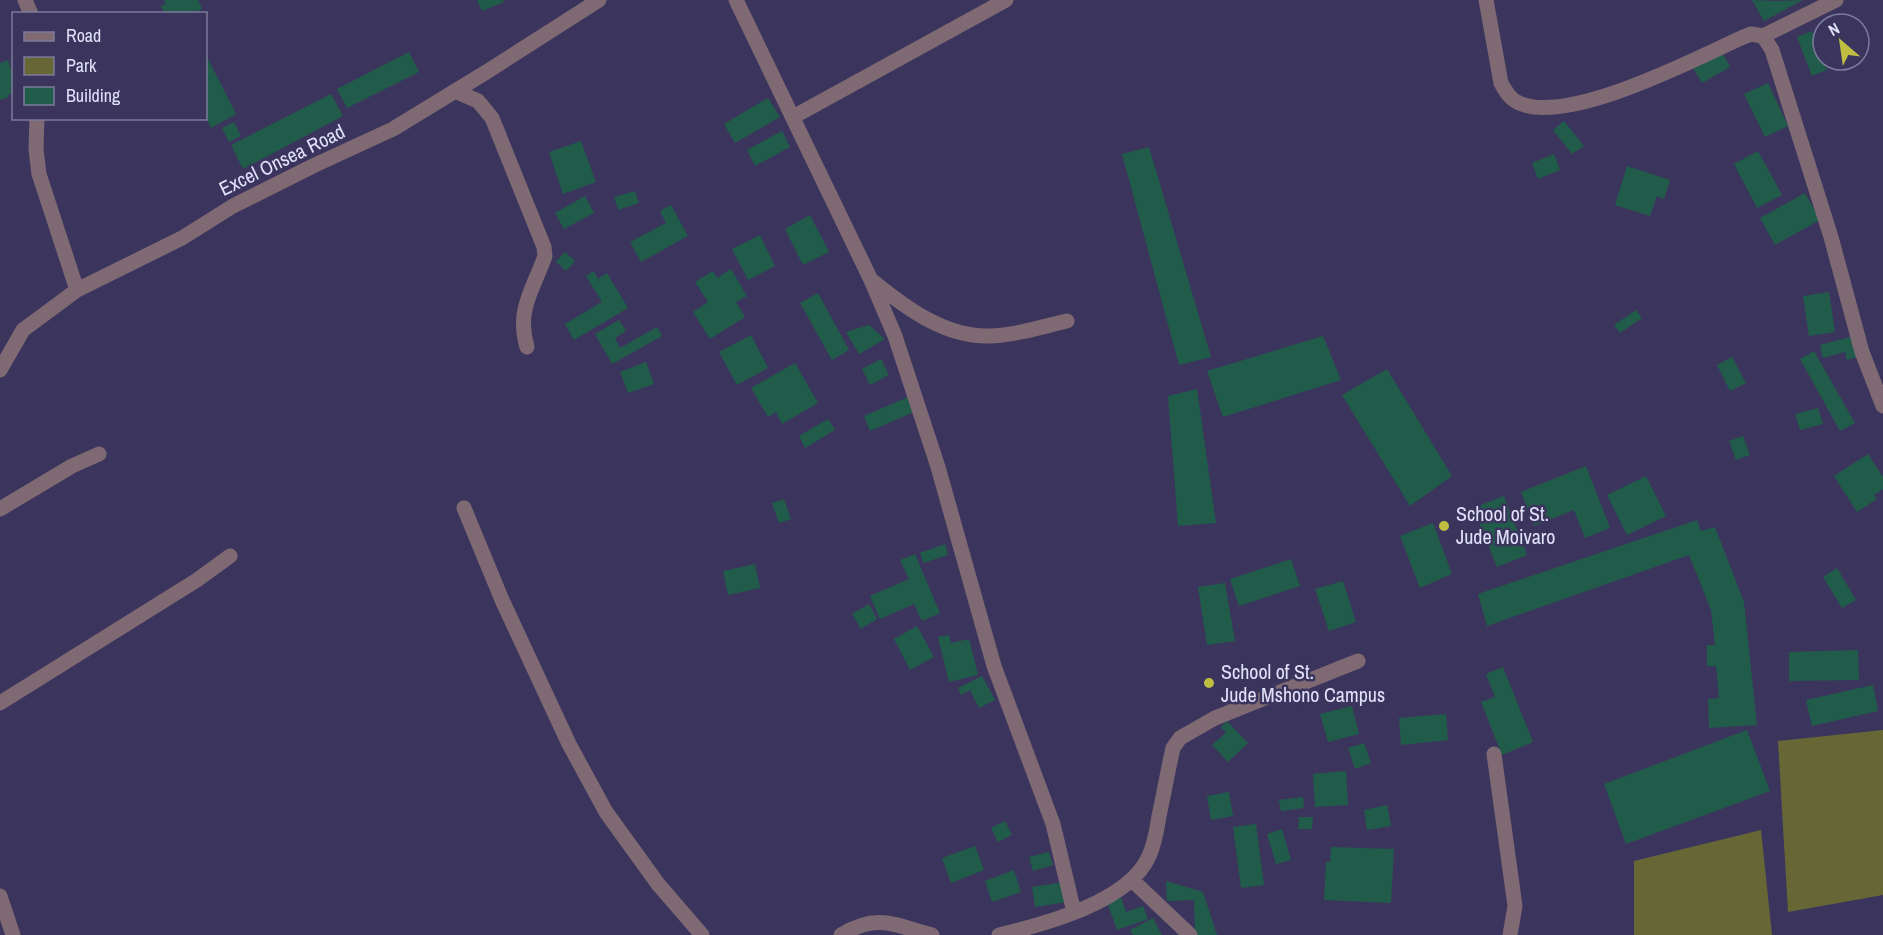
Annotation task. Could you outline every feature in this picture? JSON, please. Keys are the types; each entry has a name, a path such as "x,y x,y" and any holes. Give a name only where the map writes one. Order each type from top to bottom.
{"street":[{"name":"Excel Onsea Road","path":"0,370 23,330 77,290 182,238 233,206 393,129 599,0"},
{"path":"736,0 871,280 898,346 924,421 957,530 994,666 1053,824 1074,912"},
{"path":"793,117 1006,0"},
{"path":"1486,0 1501,83 1508,95 1517,103 1546,109 1572,106 1603,97 1751,34 1763,36 1819,4 1836,0"},
{"path":"1763,36 1772,50 1827,226 1862,352 1883,406"},
{"path":"455,92 478,101 492,118 544,247 545,256 525,307 522,325 527,347"},
{"path":"37,120 36,149 39,174 77,290"},
{"path":"871,280 918,314 940,326 963,333 988,336 1023,332 1067,321"},
{"path":"0,509 72,466 99,454"},
{"path":"464,508 502,600 569,744 606,812 658,884 702,935"},
{"path":"0,703 180,591 231,556"},
{"path":"999,935 1074,912 1110,897 1132,880 1142,869 1153,846 1173,748 1180,738 1215,718 1358,661"},
{"path":"1494,754 1515,906 1510,935"},
{"path":"1132,880 1190,935"},
{"path":"0,896 13,935"},
{"path":"841,935 869,922 885,921 932,935"}],"green space":[{"path":"1883,730 1883,895 1788,912 1778,741"},
{"path":"1761,830 1772,935 1634,935 1634,861"}],"building":[{"path":"164,0 198,0 202,9 196,12 164,12 161,6 166,4"},
{"path":"477,0 503,0 504,2 482,11"},
{"path":"1752,0 1775,1 1803,0 1764,21"},
{"path":"1811,31 1811,72 1822,72 1812,76 1797,37"},
{"path":"409,52 419,72 347,108 337,89"},
{"path":"1722,52 1730,67 1702,83 1693,68"},
{"path":"207,57 236,114 211,128 207,119"},
{"path":"8,60 12,69 12,94 0,100 0,63"},
{"path":"1768,83 1788,126 1765,137 1744,94"},
{"path":"331,94 343,116 243,169 231,145"},
{"path":"768,98 780,117 735,143 724,124"},
{"path":"1564,121 1584,146 1572,154 1553,130"},
{"path":"234,122 241,136 229,142 222,128"},
{"path":"782,131 790,147 755,166 747,150"},
{"path":"581,141 596,182 563,194 549,152"},
{"path":"1149,147 1211,357 1179,365 1122,154"},
{"path":"1758,151 1782,195 1757,208 1734,164"},
{"path":"1554,154 1560,170 1538,179 1532,163"},
{"path":"1627,166 1670,180 1664,199 1657,196 1650,216 1615,205"},
{"path":"635,191 639,203 618,210 614,197"},
{"path":"1805,193 1820,220 1775,245 1760,218"},
{"path":"585,196 594,213 564,229 555,213"},
{"path":"671,205 688,236 641,262 630,242 666,223 660,211"},
{"path":"810,215 829,252 803,265 785,229"},
{"path":"760,235 775,266 748,280 732,249"},
{"path":"565,252 575,261 566,271 556,262"},
{"path":"731,269 747,296 736,302 745,317 710,339 693,312 708,302 695,282 713,271 717,278"},
{"path":"594,271 598,279 607,273 628,308 574,340 565,324 602,302 586,276"},
{"path":"1829,292 1835,332 1809,336 1803,296"},
{"path":"818,293 849,350 832,360 800,303"},
{"path":"1636,310 1642,318 1620,333 1614,325"},
{"path":"619,320 626,331 615,338 620,348 657,327 662,336 612,364 595,334"},
{"path":"869,325 885,339 859,354 846,332"},
{"path":"751,335 768,368 737,385 719,352"},
{"path":"1323,336 1341,380 1223,417 1207,371"},
{"path":"1854,336 1860,356 1847,360 1845,352 1823,358 1820,345"},
{"path":"1814,351 1855,423 1840,431 1800,359"},
{"path":"1732,357 1746,383 1730,391 1717,365"},
{"path":"881,359 889,375 870,385 862,369"},
{"path":"646,362 654,384 628,393 620,372"},
{"path":"795,363 818,403 782,424 776,412 768,417 751,388"},
{"path":"1387,369 1452,476 1410,506 1342,395"},
{"path":"1197,389 1216,523 1178,526 1168,396"},
{"path":"908,397 914,412 870,431 864,416"},
{"path":"1818,408 1823,424 1800,430 1795,414"},
{"path":"828,419 835,430 805,448 799,436"},
{"path":"1743,436 1750,455 1736,460 1729,441"},
{"path":"1868,454 1883,477 1883,489 1874,495 1877,499 1857,512 1834,476"},
{"path":"1586,466 1610,528 1585,538 1574,510 1534,526 1521,492"},
{"path":"1646,476 1666,516 1627,535 1607,495"},
{"path":"1504,496 1527,555 1497,567 1473,508"},
{"path":"784,499 791,519 779,523 772,503"},
{"path":"1697,520 1701,531 1715,527 1744,602 1757,725 1709,728 1708,699 1719,698 1716,666 1707,666 1707,645 1715,645 1711,610 1689,555 1487,626 1478,594"},
{"path":"1433,523 1452,574 1420,588 1400,536"},
{"path":"945,544 948,555 923,563 920,553"},
{"path":"915,554 940,613 922,621 914,604 880,619 870,596 909,579 900,560"},
{"path":"1291,559 1300,586 1239,606 1230,579"},
{"path":"755,564 760,588 728,595 723,571"},
{"path":"1837,568 1856,600 1842,608 1823,577"},
{"path":"1343,581 1356,622 1329,631 1315,589"},
{"path":"1225,583 1235,641 1207,645 1198,587"},
{"path":"869,604 877,619 861,629 852,614"},
{"path":"917,626 934,657 910,670 894,639"},
{"path":"949,635 951,643 969,639 978,675 949,682 938,637"},
{"path":"1858,650 1859,680 1789,681 1789,652"},
{"path":"1503,667 1533,742 1502,755 1481,702 1495,697 1486,674"},
{"path":"982,676 995,700 979,708 970,690 961,695 958,688"},
{"path":"1873,685 1878,711 1812,726 1806,700"},
{"path":"1352,706 1359,734 1328,742 1320,714"},
{"path":"1446,714 1448,740 1401,745 1399,718"},
{"path":"1227,721 1248,743 1228,762 1212,745 1226,733 1221,727"},
{"path":"1747,730 1770,791 1626,844 1604,784"},
{"path":"1364,743 1371,763 1355,769 1348,748"},
{"path":"1346,771 1348,805 1315,807 1313,774"},
{"path":"1229,792 1233,816 1211,820 1207,796"},
{"path":"1303,797 1304,808 1281,811 1279,800"},
{"path":"1387,805 1391,826 1367,830 1364,810"},
{"path":"1299,817 1313,817 1312,829 1298,829"},
{"path":"1005,821 1012,835 998,842 991,828"},
{"path":"1256,824 1264,885 1241,888 1233,827"},
{"path":"1282,829 1291,860 1276,864 1267,834"},
{"path":"975,846 984,870 951,883 942,858"},
{"path":"1331,847 1394,849 1391,903 1324,900 1326,862 1330,862"},
{"path":"1049,852 1053,865 1033,871 1029,857"},
{"path":"1014,870 1021,892 992,902 985,881"},
{"path":"1166,881 1203,892 1217,935 1195,935 1194,900 1167,901"},
{"path":"1064,882 1067,902 1035,907 1032,887"},
{"path":"1121,897 1126,912 1143,906 1148,919 1117,930 1107,902"},
{"path":"1153,918 1162,935 1133,935 1130,930"}],"place":[{"name":"School of St. Jude Moivaro","path":"1444,526"},
{"name":"School of St. Jude Mshono Campus","path":"1209,683"}]}
